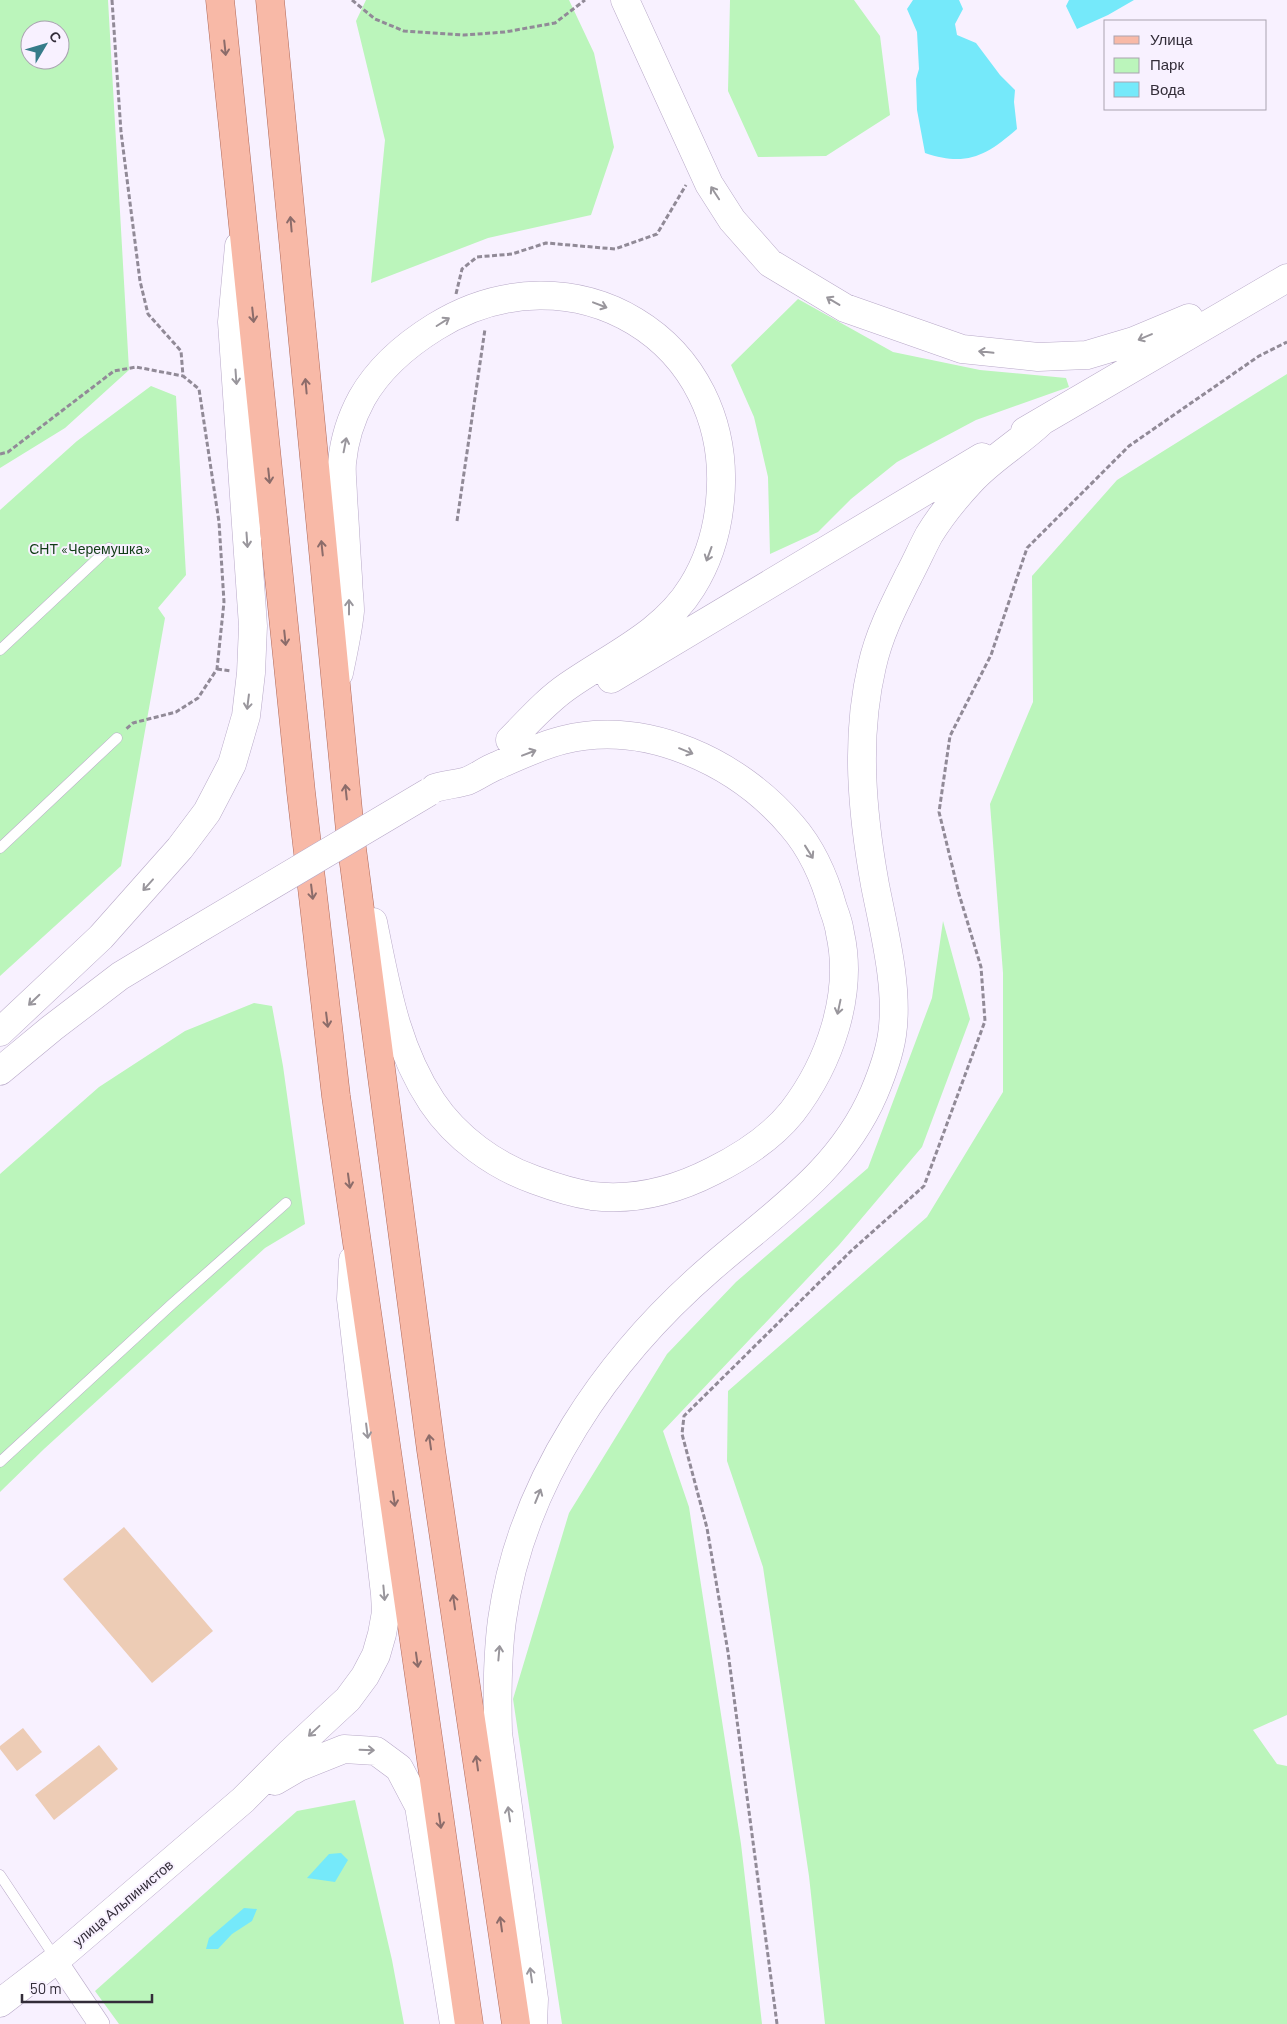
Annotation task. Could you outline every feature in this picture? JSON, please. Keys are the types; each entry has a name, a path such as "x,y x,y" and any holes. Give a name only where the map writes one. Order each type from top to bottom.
{"main road":[{"path":"220,0 301,792 336,1096 468,2024"},
{"path":"270,0 309,422 351,841 433,1460 516,2024"},
{"path":"625,0 709,184 732,220 770,263 846,308 962,349 1038,357 1087,355 1134,341 1287,277"},
{"path":"0,1032 101,936 180,848 206,812 232,764 246,716 251,673 253,626 232,322 242,207"},
{"path":"0,1071 120,976 432,790 510,740 1287,277"},
{"path":"336,689 350,611 342,464 349,426 362,398 377,376 412,343 450,318 489,304 529,295 549,295 589,301 636,322 656,336 690,374 705,398 714,425 720,453 722,481 716,536 707,561 690,590 670,613 643,637 568,686 549,701 510,740"},
{"path":"533,2024 534,1999 498,1733 497,1696 498,1655 503,1616 511,1576 524,1532 544,1481 567,1437 605,1382 668,1310 708,1270 807,1188 847,1142 873,1096 886,1062 894,1018 888,954 872,869 862,785 861,745 865,704 872,665 888,618 930,532 972,479 1041,422"},
{"path":"351,841 367,896 393,1018 406,1052 433,1103 466,1141 485,1155 521,1175 558,1189 594,1196 631,1196 663,1191 698,1179 730,1163 760,1142 790,1115 814,1079 828,1048 840,1006 844,972 841,936 829,893 815,861 798,832 777,808 746,782 717,764 682,749 646,739 604,734 562,740 499,764 467,780 432,790"},
{"path":"244,1800 348,1698 365,1676 376,1655 382,1634 386,1612 385,1594 351,1299 356,1226"},
{"path":"244,1800 299,1767 344,1750 376,1751 399,1768 419,1806 454,2024"},
{"name":"улица Альпинистов","path":"0,2003 56,1960 244,1800"}],"street":[{"path":"56,1960 99,2024"}],"lane":[{"path":"0,650 109,548"},
{"path":"0,848 117,738"},
{"path":"0,1462 172,1304 286,1203"},
{"path":"0,1875 56,1960"}],"path":[{"path":"112,0 121,132 140,281 148,314 181,351 184,376"},
{"path":"352,0 375,19 404,31 464,35 505,32 555,23 585,0"},
{"path":"450,318 462,268 476,258 512,254 546,243 615,249 657,234 699,163"},
{"path":"457,521 489,304"},
{"path":"776,2024 728,1652 707,1528 682,1434 684,1416 851,1251 924,1186 985,1021 981,968 959,894 939,812 950,736 991,655 1027,548 1129,446 1259,356 1287,342"},
{"path":"0,454 8,452 114,371 136,367 184,376 199,389 219,522 224,602 217,669 198,698 176,712 133,723 117,738"}],"green space":[{"path":"0,0 108,0 129,370 65,428 0,468"},
{"path":"366,0 569,0 594,53 614,147 591,215 488,238 371,283 385,140 356,21"},
{"path":"730,0 854,0 880,36 890,115 826,156 758,157 728,91"},
{"path":"798,299 893,352 980,370 1066,378 1069,387 976,420 897,462 851,499 818,532 770,554 768,477 754,417 731,365"},
{"path":"1287,374 1287,1715 1253,1730 1277,1764 1287,1766 1287,2024 825,2024 809,1876 763,1567 727,1461 728,1391 927,1217 1003,1092 1003,973 990,804 1033,702 1032,576 1117,480"},
{"name":"СНТ «Черемушка»","path":"151,386 176,396 186,575 158,608 165,618 121,866 0,976 0,510 77,441"},
{"path":"943,921 970,1019 922,1147 839,1245 663,1431 689,1507 741,1844 762,2024 562,2024 513,1699 569,1513 667,1354 736,1282 868,1168 932,998"},
{"path":"254,1003 272,1006 283,1066 305,1224 265,1248 44,1449 0,1492 0,1174 99,1087 185,1031"},
{"path":"355,1800 392,1960 404,2024 119,2024 95,1991 297,1811"}],"water":[{"path":"913,0 959,0 963,9 955,24 957,35 976,43 1000,75 1015,90 1014,102 1017,129 985,152 964,159 939,157 925,153 917,110 916,79 919,69 917,32 907,9"},
{"path":"1069,0 1134,0 1108,15 1077,29 1066,6"},
{"path":"341,1853 348,1860 335,1882 307,1878 329,1854"},
{"path":"244,1908 257,1909 252,1921 232,1934 218,1949 206,1949 209,1938"}],"building":[{"path":"124,1527 213,1631 152,1683 63,1579"},
{"path":"23,1728 42,1752 17,1771 0,1749 0,1746"},
{"path":"99,1745 118,1769 54,1820 35,1795"}]}
